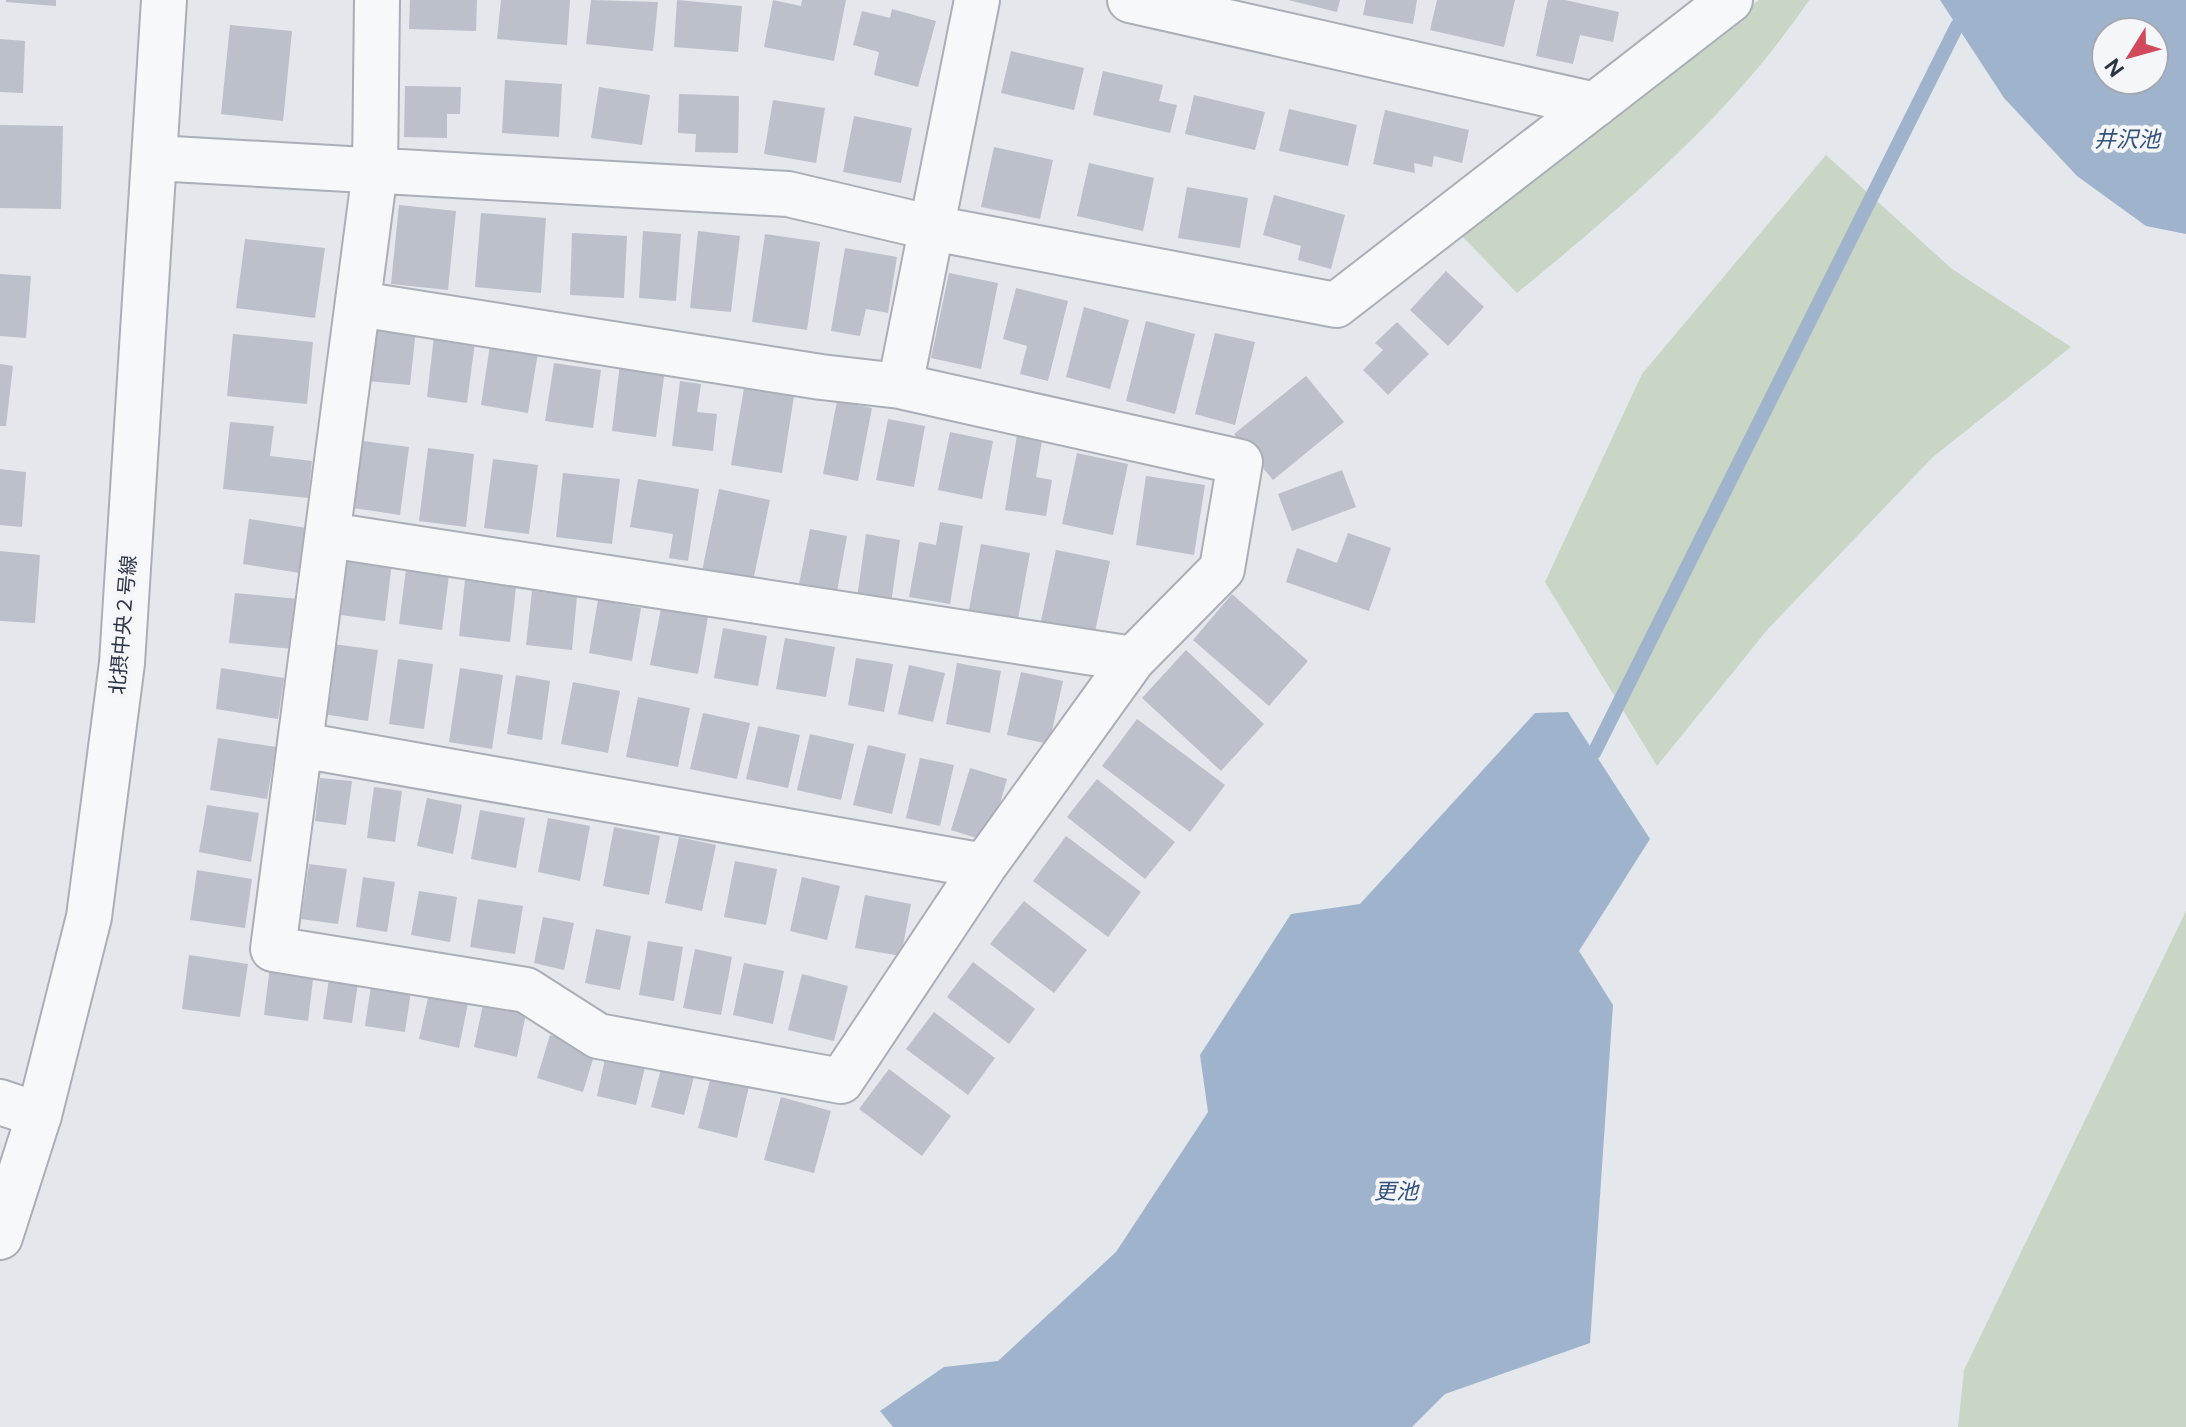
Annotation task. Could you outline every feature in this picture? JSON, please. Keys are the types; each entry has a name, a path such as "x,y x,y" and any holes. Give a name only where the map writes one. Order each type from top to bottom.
{"street":[{"name":"北摂中央２号線","path":"0,1237 20,1109 89,917 122,663 164,0"},
{"path":"359,304 821,377 900,386 1240,462 1222,569 1133,659 984,866 841,1081 598,1036 526,990 273,949 375,171 377,0"},
{"path":"900,386 977,0"},
{"path":"1130,0 1595,105"},
{"path":"155,158 788,194 933,228 1336,305 1730,0"},
{"path":"329,535 1133,659"},
{"path":"301,745 984,866"}],"green space":[{"path":"1759,0 1809,0 1746,82 1711,120 1636,192 1517,293 1459,233"},
{"path":"1826,155 1952,269 2071,347 1933,457 1768,629 1657,766 1545,582 1642,374"},
{"path":"2186,911 2186,1427 1958,1427 1964,1370"}],"water":[{"name":"井沢池","path":"1940,0 2186,0 2186,234 2146,226 2077,176 2004,98"},
{"name":"更池","path":"1568,712 1650,839 1579,951 1613,1005 1590,1343 1445,1394 1412,1427 893,1427 880,1411 944,1367 998,1361 1116,1252 1208,1112 1200,1055 1291,914 1360,904 1535,713"}],"building":[{"path":"56,0 56,6 6,2"},
{"path":"410,0 477,0 476,31 409,29"},
{"path":"501,0 570,0 567,45 497,39"},
{"path":"591,0 658,2 653,51 586,44"},
{"path":"677,0 742,6 738,52 674,47"},
{"path":"773,0 801,6 802,0 846,0 834,61 764,47"},
{"path":"1288,0 1340,0 1337,12"},
{"path":"1366,0 1417,0 1413,24 1363,15"},
{"path":"1437,0 1515,0 1504,47 1430,30"},
{"path":"1548,0 1565,0 1619,12 1613,42 1580,35 1573,64 1536,56"},
{"path":"892,9 936,21 918,87 874,75 879,52 853,45 862,11 890,18"},
{"path":"230,25 292,31 283,121 221,114"},
{"path":"0,39 25,41 23,93 0,92"},
{"path":"1011,51 1084,68 1074,110 1001,93"},
{"path":"1103,71 1163,85 1159,101 1177,105 1170,133 1093,115"},
{"path":"505,80 562,84 559,137 502,133"},
{"path":"405,86 461,87 460,114 447,114 447,138 404,137"},
{"path":"599,87 650,95 642,145 591,138"},
{"path":"679,94 739,96 738,153 695,152 696,134 678,133"},
{"path":"1194,95 1265,112 1255,150 1185,134"},
{"path":"773,100 825,108 816,163 764,154"},
{"path":"1289,109 1357,125 1348,166 1279,151"},
{"path":"1385,110 1469,130 1462,163 1434,156 1432,167 1414,163 1415,173 1373,164"},
{"path":"854,116 912,128 901,183 843,172"},
{"path":"0,125 63,126 61,209 0,208"},
{"path":"994,147 1053,160 1040,219 981,207"},
{"path":"1089,163 1154,178 1143,231 1077,216"},
{"path":"1187,187 1248,198 1240,248 1178,238"},
{"path":"1274,195 1345,215 1331,269 1298,260 1301,246 1263,235"},
{"path":"399,205 456,211 448,290 391,284"},
{"path":"481,213 546,218 541,293 475,287"},
{"path":"643,231 681,234 676,301 639,298"},
{"path":"698,231 740,236 731,312 690,308"},
{"path":"572,233 627,236 624,298 570,295"},
{"path":"765,234 820,242 807,330 752,322"},
{"path":"245,239 325,248 315,318 236,308"},
{"path":"845,248 897,257 888,313 866,309 860,336 831,331"},
{"path":"1446,271 1484,307 1448,346 1410,310"},
{"path":"949,273 998,283 981,369 931,358"},
{"path":"0,274 31,276 26,338 0,336"},
{"path":"1016,288 1068,301 1048,381 1020,374 1027,346 1003,339"},
{"path":"1084,307 1129,320 1110,389 1066,377"},
{"path":"1146,321 1195,334 1175,414 1126,401"},
{"path":"1397,322 1429,354 1388,395 1363,370 1383,350 1375,343"},
{"path":"373,325 416,329 410,385 367,381"},
{"path":"1215,333 1255,342 1235,425 1195,414"},
{"path":"233,334 313,342 307,404 227,396"},
{"path":"434,336 475,342 467,403 427,397"},
{"path":"490,345 538,353 528,413 481,405"},
{"path":"554,363 601,370 593,428 545,421"},
{"path":"620,363 665,369 656,437 612,431"},
{"path":"0,364 13,366 6,426 0,426"},
{"path":"1306,376 1344,422 1273,480 1234,434"},
{"path":"680,381 701,384 697,412 717,414 713,451 672,446"},
{"path":"744,388 794,396 782,473 731,465"},
{"path":"837,401 872,408 858,481 823,474"},
{"path":"888,419 925,426 914,487 876,480"},
{"path":"230,422 274,426 270,456 312,461 308,498 223,489"},
{"path":"950,432 993,441 982,499 938,490"},
{"path":"1017,435 1042,440 1036,477 1052,480 1046,516 1005,510"},
{"path":"363,441 409,447 400,515 353,508"},
{"path":"428,448 474,454 466,527 419,521"},
{"path":"1077,453 1128,464 1113,535 1062,524"},
{"path":"493,459 538,465 529,534 484,528"},
{"path":"0,469 26,472 22,527 0,525"},
{"path":"1342,470 1356,507 1292,531 1278,494"},
{"path":"563,473 620,479 612,544 556,537"},
{"path":"1146,476 1205,485 1194,555 1136,545"},
{"path":"638,479 699,489 688,561 669,558 673,534 630,527"},
{"path":"719,489 770,500 753,581 702,571"},
{"path":"249,519 307,528 300,573 243,564"},
{"path":"940,522 963,526 950,604 909,597 919,542 936,545"},
{"path":"810,529 847,536 836,597 798,589"},
{"path":"1348,533 1391,548 1369,611 1286,582 1297,548 1337,563"},
{"path":"866,534 900,540 891,603 857,598"},
{"path":"981,544 1030,553 1018,619 969,610"},
{"path":"1056,550 1110,561 1095,632 1041,621"},
{"path":"0,551 40,555 35,623 0,621"},
{"path":"348,556 392,562 385,621 341,615"},
{"path":"406,569 449,575 442,630 399,624"},
{"path":"465,580 516,587 510,642 459,636"},
{"path":"532,591 577,596 572,650 526,645"},
{"path":"235,593 298,599 293,649 229,643"},
{"path":"1232,594 1308,661 1269,706 1193,640"},
{"path":"598,600 641,608 632,661 589,653"},
{"path":"661,608 708,617 698,674 650,665"},
{"path":"723,628 767,636 758,686 714,678"},
{"path":"785,638 835,647 826,697 776,689"},
{"path":"333,644 378,650 368,721 323,714"},
{"path":"1186,650 1264,724 1221,771 1142,698"},
{"path":"856,658 893,664 884,712 848,705"},
{"path":"398,659 433,664 424,729 389,724"},
{"path":"957,663 1001,671 990,733 946,724"},
{"path":"909,665 945,673 933,722 898,714"},
{"path":"221,668 284,678 278,719 216,709"},
{"path":"460,668 503,675 492,749 449,742"},
{"path":"1021,672 1063,681 1049,744 1007,735"},
{"path":"516,675 550,681 542,740 507,734"},
{"path":"573,682 620,691 608,753 561,744"},
{"path":"638,697 690,708 678,767 626,757"},
{"path":"703,713 750,723 737,779 690,769"},
{"path":"1137,719 1225,785 1190,832 1102,766"},
{"path":"758,726 800,735 788,788 746,779"},
{"path":"810,734 854,744 841,800 797,790"},
{"path":"218,738 276,747 267,799 210,790"},
{"path":"868,745 906,754 892,814 853,805"},
{"path":"920,758 954,765 940,826 906,818"},
{"path":"970,768 1007,779 989,842 951,830"},
{"path":"320,778 352,781 346,825 315,821"},
{"path":"1097,779 1175,842 1145,879 1067,817"},
{"path":"374,787 402,791 395,842 367,838"},
{"path":"427,798 462,805 453,854 417,846"},
{"path":"207,805 259,813 251,862 199,852"},
{"path":"480,810 525,818 516,868 471,859"},
{"path":"548,818 590,826 580,881 538,872"},
{"path":"614,827 660,836 649,895 603,886"},
{"path":"1066,836 1141,892 1108,937 1033,881"},
{"path":"679,837 716,845 702,911 665,903"},
{"path":"735,861 777,869 766,925 724,917"},
{"path":"309,864 347,869 338,924 301,919"},
{"path":"197,870 252,879 245,928 190,920"},
{"path":"363,877 395,882 387,932 356,927"},
{"path":"802,877 840,886 827,940 790,931"},
{"path":"419,891 457,897 450,942 411,935"},
{"path":"865,895 911,904 901,956 855,948"},
{"path":"478,899 523,906 515,954 470,947"},
{"path":"1024,901 1087,950 1054,993 990,944"},
{"path":"543,917 574,923 564,970 534,963"},
{"path":"596,929 631,936 620,990 585,983"},
{"path":"648,941 683,947 674,1001 639,995"},
{"path":"695,949 732,957 721,1015 683,1008"},
{"path":"189,955 248,964 240,1017 182,1009"},
{"path":"973,962 1035,1009 1009,1044 947,997"},
{"path":"744,963 784,971 773,1024 733,1015"},
{"path":"270,966 314,971 308,1021 264,1015"},
{"path":"802,974 848,986 834,1041 788,1030"},
{"path":"329,979 358,983 352,1023 323,1019"},
{"path":"371,986 411,991 405,1032 365,1026"},
{"path":"430,989 469,998 459,1048 419,1039"},
{"path":"484,1000 527,1009 517,1057 474,1047"},
{"path":"934,1012 995,1058 968,1095 906,1049"},
{"path":"550,1035 596,1049 583,1092 537,1078"},
{"path":"606,1054 646,1063 636,1105 597,1096"},
{"path":"662,1065 695,1073 684,1115 651,1107"},
{"path":"889,1069 951,1116 922,1156 859,1109"},
{"path":"712,1072 750,1082 737,1138 698,1128"},
{"path":"781,1097 831,1111 814,1173 764,1160"}],"waterway":[{"path":"1594,753 1957,26"}]}
